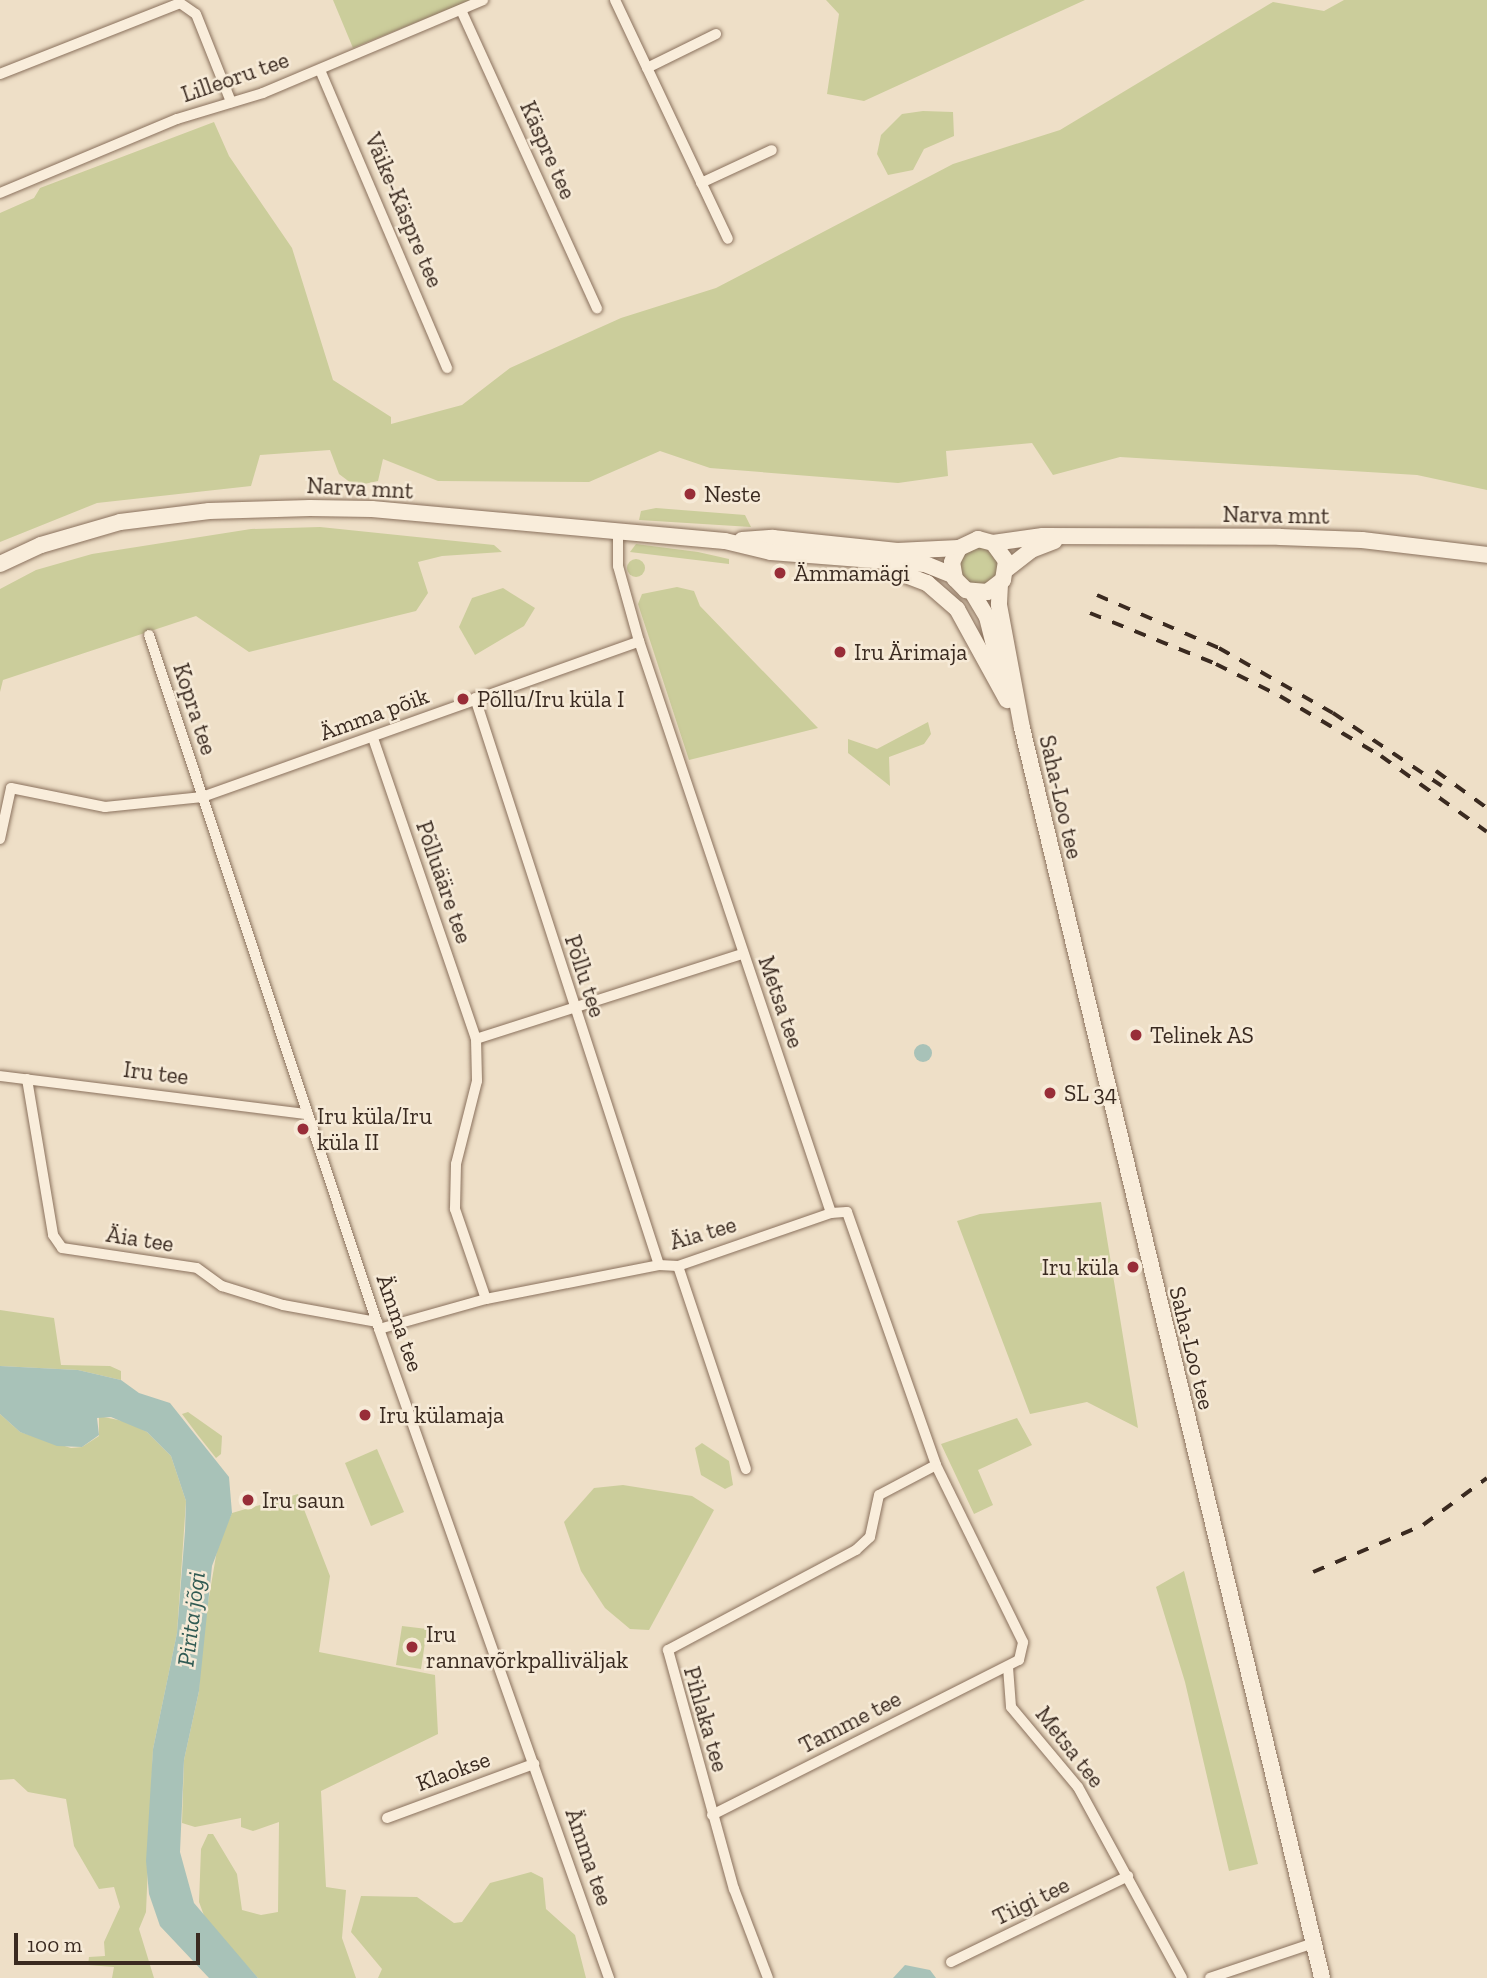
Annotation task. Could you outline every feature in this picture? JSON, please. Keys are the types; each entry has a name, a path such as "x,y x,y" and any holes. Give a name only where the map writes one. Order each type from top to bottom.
{"main road":[{"name":"Narva mnt","path":"0,564 41,545 120,522 261,508 372,509 725,541 823,557 925,564 954,576 972,593"},
{"name":"Narva mnt","path":"725,541 773,538 928,552 959,548 978,539 993,542 1063,538 1362,540 1487,555"},
{"name":"Narva mnt","path":"1000,584 1007,569 1031,550 1063,538"},
{"path":"993,542 1004,554 1007,569"},
{"path":"954,576 952,562 959,548"},
{"path":"823,557 906,573 940,593 974,634 1007,700"},
{"path":"972,593 987,592 1000,584"},
{"name":"Saha-Loo tee","path":"1000,584 999,605 1021,728 1322,1978"},
{"name":"Saha-Loo tee","path":"972,593 987,617 1007,700 1021,728"}],"street":[{"name":"Lilleoru tee","path":"0,193 177,119 320,70 483,0"},
{"path":"615,0 728,239"},
{"path":"0,74 180,3 196,14 231,102"},
{"name":"Käspre tee","path":"461,10 597,309"},
{"path":"647,68 716,33"},
{"name":"Väike-Käspre tee","path":"320,70 447,368"},
{"path":"701,183 772,150"},
{"name":"Metsa tee","path":"618,531 618,566 639,641 831,1213 846,1212 936,1465 1023,1643 1019,1660 1008,1667 1011,1707 1078,1787 1182,1978"},
{"name":"Kopra tee","path":"149,635 202,797"},
{"name":"Ämma põik","path":"0,839 11,788 105,807 202,797 639,641"},
{"name":"Põllu tee","path":"475,698 573,1007 659,1265"},
{"name":"Põlluääre tee","path":"373,738 476,1039 477,1081 456,1164 455,1209 486,1299"},
{"name":"Ämma tee","path":"202,797 378,1325 609,1978"},
{"path":"476,1039 743,954"},
{"name":"Iru tee","path":"0,1076 307,1114"},
{"name":"Äia tee","path":"27,1079 53,1235 62,1248 197,1268 222,1286 283,1305 378,1325 486,1299 659,1265 678,1266 831,1213"},
{"path":"678,1266 746,1469"},
{"name":"Pihlaka tee","path":"768,1978 712,1815 668,1650 856,1550 870,1537 878,1495 936,1465"},
{"name":"Tamme tee","path":"712,1815 1008,1667"},
{"name":"Klaokse","path":"387,1818 534,1764"},
{"name":"Tiigi tee","path":"951,1962 1128,1876"},
{"path":"1210,1978 1314,1943"}],"green space":[{"path":"333,0 471,0 353,48"},
{"path":"826,0 1085,0 864,101 827,94 839,14"},
{"path":"1344,0 1487,0 1487,490 1417,475 1120,457 1053,475 1032,443 946,451 948,476 898,483 710,468 660,451 589,482 438,481 383,459 378,481 355,486 339,474 330,450 260,455 251,486 97,503 0,542 0,213 34,198 40,188 214,122 229,156 292,248 333,380 391,417 391,424 462,405 510,368 621,318 716,288 953,164 1060,130 1273,2 1324,11"},
{"path":"923,111 953,112 954,136 924,149 913,170 888,175 877,154 881,135 902,114"},
{"path":"656,508 745,515 751,527 639,520 641,511"},
{"path":"320,527 494,545 502,552 442,556 418,562 428,593 416,611 249,652 196,616 3,680 0,692 0,589 36,570 92,554 251,529"},
{"path":"636,544 698,552 729,559 729,564 630,552"},
{"path":"979,547 992,553 998,566 992,579 979,585 966,579 960,566 966,553"},
{"path":"636,559 642,562 645,568 642,574 636,577 630,574 627,568 630,562"},
{"path":"677,587 694,591 700,606 818,728 689,760 638,604 642,594"},
{"path":"503,588 535,608 524,626 475,655 459,627 472,598"},
{"path":"928,722 931,734 924,744 889,757 890,786 848,753 848,739 877,749"},
{"path":"1101,1202 1138,1428 1087,1402 1030,1414 957,1221 980,1214"},
{"path":"0,1310 54,1318 61,1365 110,1366 121,1371 121,1380 78,1370 0,1366"},
{"path":"188,1412 222,1436 221,1454 216,1458 182,1414"},
{"path":"0,1414 20,1432 71,1448 82,1447 99,1436 99,1416 128,1422 147,1432 171,1456 186,1501 177,1633 153,1749 146,1912 139,1929 154,1978 112,1978 114,1967 88,1965 89,1957 105,1956 104,1942 120,1907 114,1887 99,1889 74,1846 66,1799 28,1792 14,1779 0,1780"},
{"path":"1017,1418 1032,1445 978,1470 993,1505 974,1514 941,1444"},
{"path":"702,1443 729,1461 733,1485 725,1489 701,1475 695,1448"},
{"path":"377,1449 404,1512 371,1526 345,1463"},
{"path":"623,1485 692,1496 714,1510 649,1630 630,1629 605,1608 581,1571 564,1522 594,1488"},
{"path":"298,1494 330,1576 319,1652 435,1675 438,1734 321,1791 326,1887 346,1890 342,1938 356,1978 258,1978 206,1921 199,1902 201,1849 208,1834 213,1834 237,1874 242,1910 261,1915 278,1912 279,1822 253,1831 241,1827 241,1818 195,1827 182,1823 184,1760 199,1691 201,1644 218,1544 232,1513"},
{"path":"1184,1571 1258,1864 1229,1871 1185,1682 1156,1587"},
{"name":"Iru rannavõrkpalliväljak","path":"402,1626 427,1629 421,1669 396,1665"},
{"path":"531,1872 543,1878 546,1909 575,1935 586,1978 378,1978 382,1969 351,1932 361,1896 417,1897 454,1923 462,1922 490,1883"}],"water":[{"path":"923,1044 929,1047 932,1053 929,1059 923,1062 917,1059 914,1053 917,1047"},
{"name":"Pirita jõgi","path":"0,1366 78,1370 121,1380 139,1393 170,1403 229,1477 232,1513 212,1566 199,1691 184,1760 180,1852 194,1903 258,1978 209,1978 160,1926 149,1894 146,1861 153,1749 177,1633 185,1531 186,1501 171,1456 147,1432 111,1417 97,1418 99,1435 82,1447 57,1446 20,1432 0,1414"},
{"path":"905,1965 930,1970 936,1978 893,1978"}],"railway":[{"path":"1097,595 1219,648 1333,713 1442,786"},
{"path":"1090,613 1216,664 1280,696 1381,756 1487,832"},
{"path":"1436,771 1487,808"},
{"path":"1313,1572 1423,1525 1487,1478"}],"place":[{"name":"Neste","path":"690,494"},
{"name":"Ämmamägi","path":"780,573"},
{"name":"Iru Ärimaja","path":"840,652"},
{"name":"Põllu/Iru küla I","path":"463,699"},
{"name":"Telinek AS","path":"1136,1035"},
{"name":"SL 34","path":"1050,1093"},
{"name":"Iru küla/Iru küla II","path":"303,1129"},
{"name":"Iru küla","path":"1133,1267"},
{"name":"Iru külamaja","path":"365,1415"},
{"name":"Iru saun","path":"248,1500"},
{"name":"Iru rannavõrkpalliväljak","path":"412,1647"}]}
